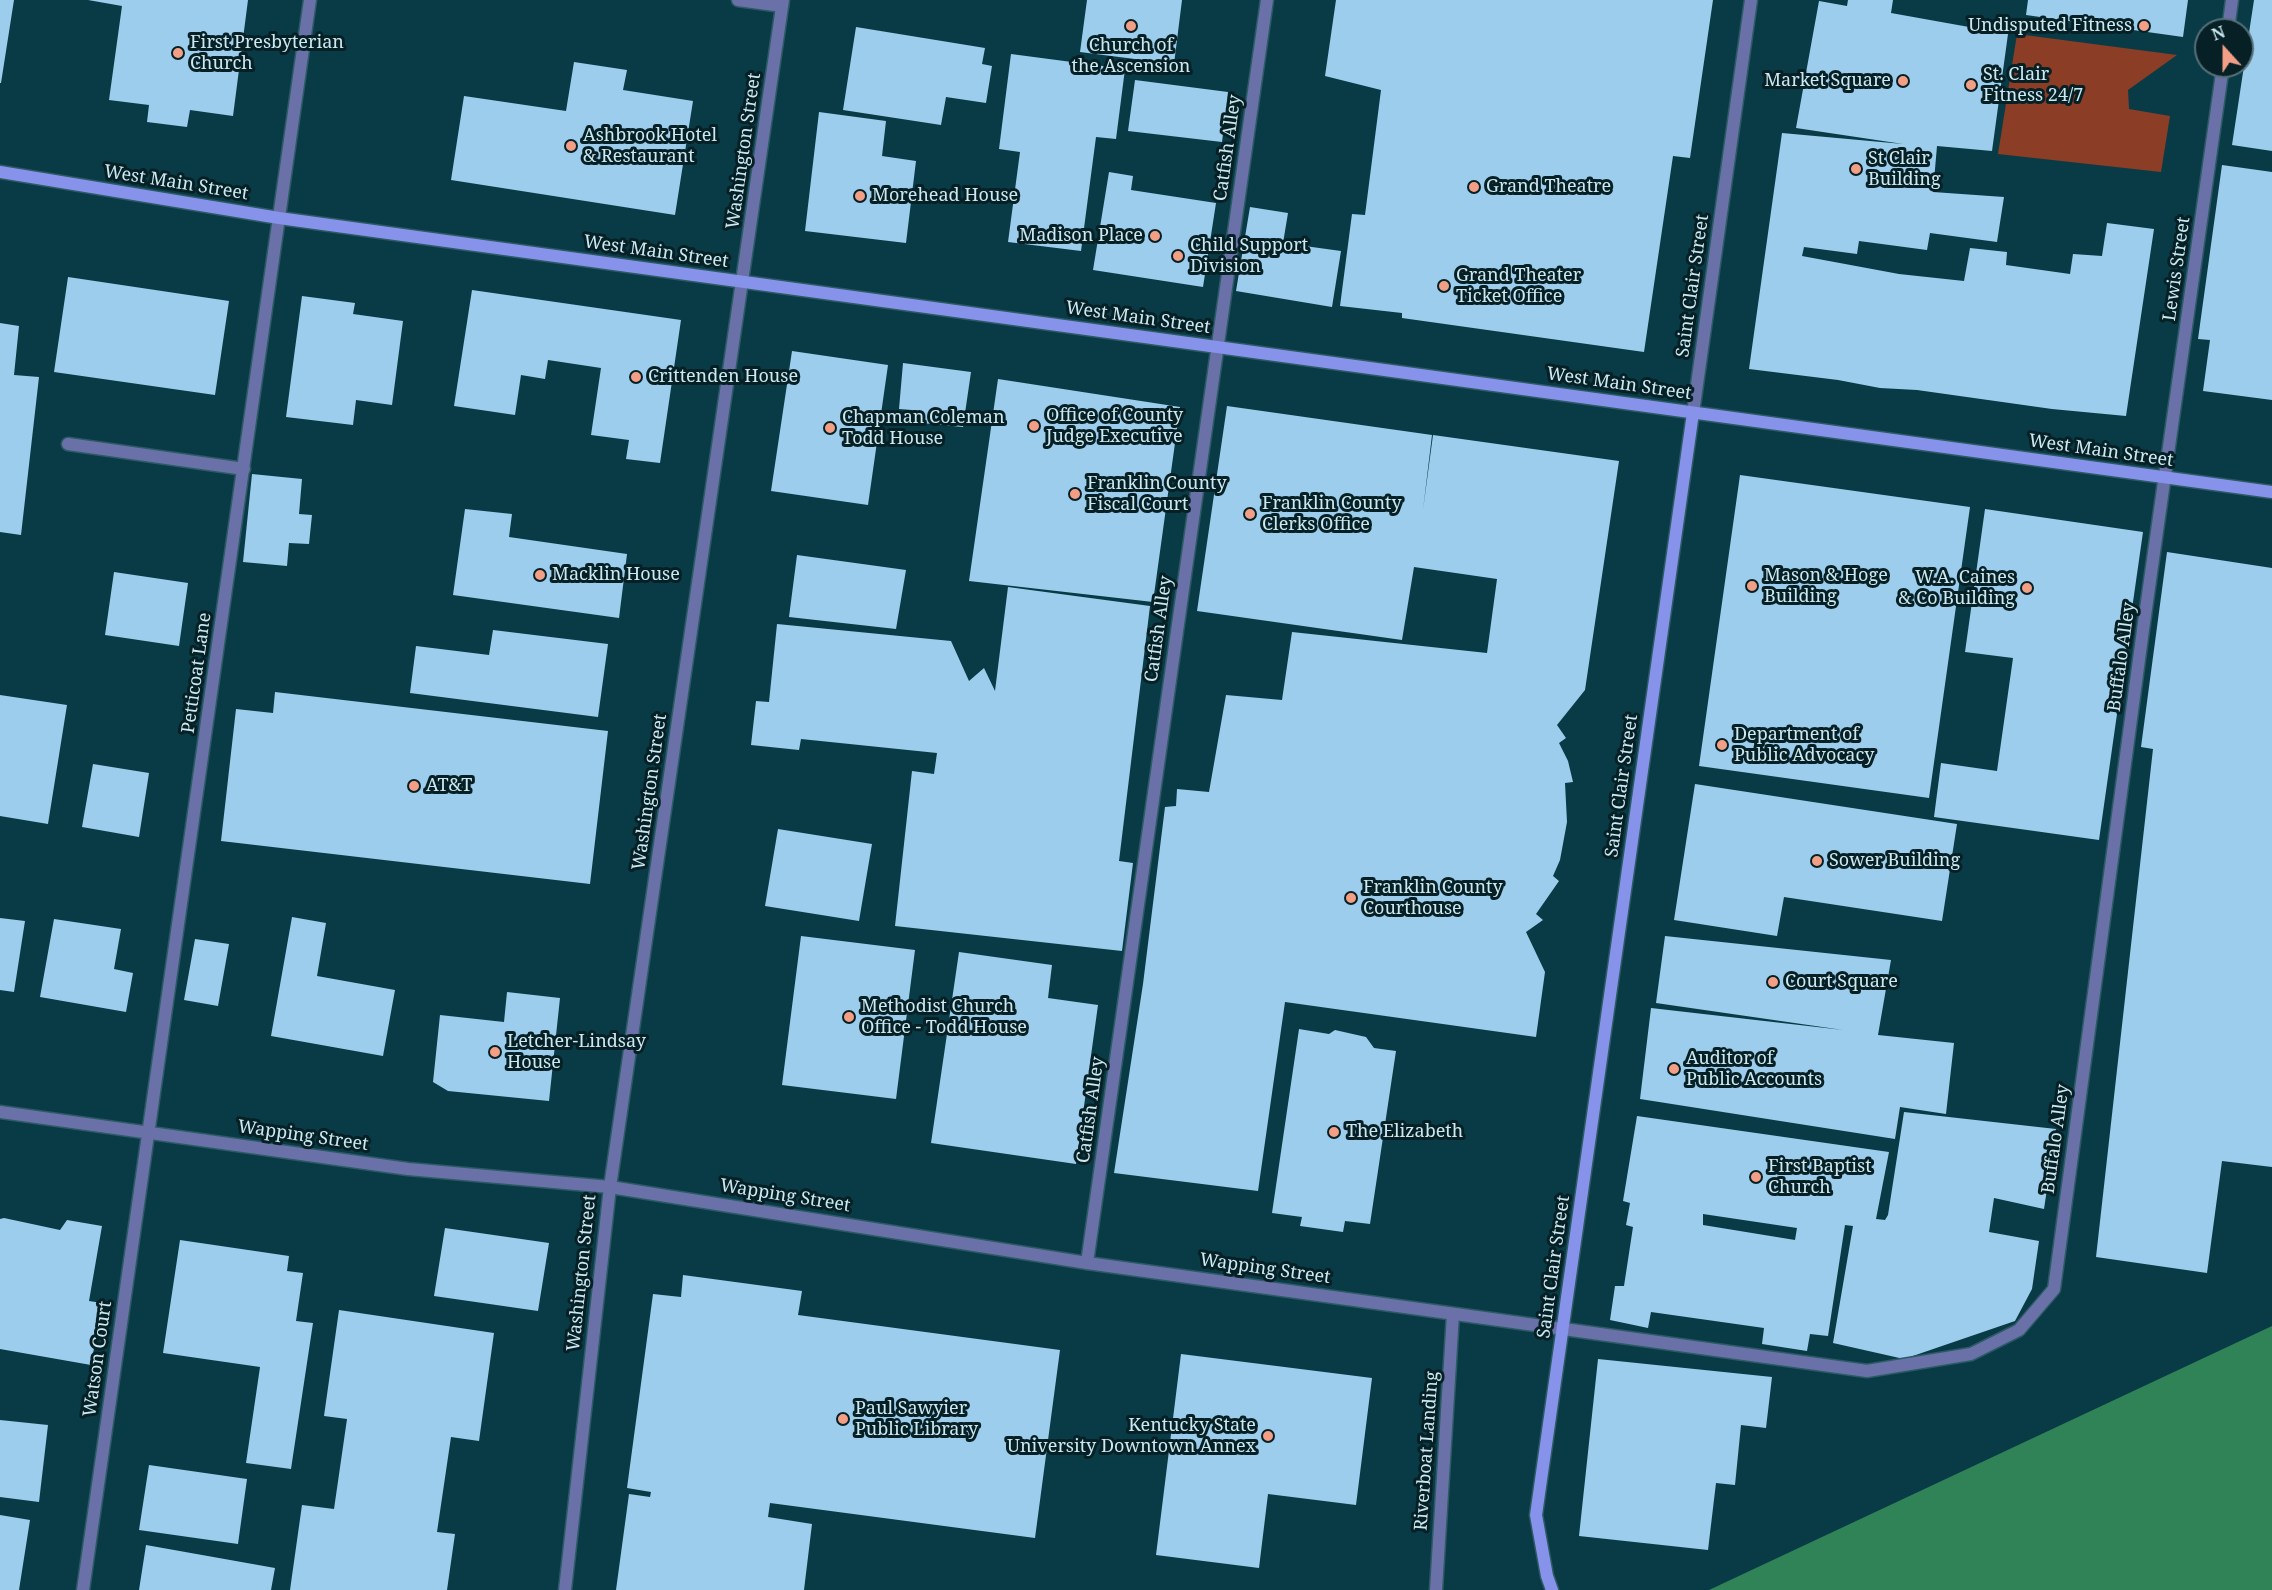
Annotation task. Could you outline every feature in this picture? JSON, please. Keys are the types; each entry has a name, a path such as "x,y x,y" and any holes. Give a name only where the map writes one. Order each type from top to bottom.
{"main road":[{"name":"West Main Street","path":"0,172 279,218 2272,492"},
{"name":"Saint Clair Street","path":"1552,1590 1547,1576 1536,1515 1693,413"}],"street":[{"name":"Petticoat Lane","path":"150,1133 310,0"},
{"path":"738,0 783,3"},
{"name":"Catfish Alley","path":"1087,1263 1267,0"},
{"name":"Saint Clair Street","path":"1693,413 1751,0"},
{"path":"2230,18 2232,0"},
{"name":"Washington Street","path":"565,1590 610,1187 783,3"},
{"name":"Lewis Street","path":"2166,478 2221,78"},
{"path":"68,444 244,470"},
{"name":"Buffalo Alley","path":"1563,1329 1868,1371 1971,1354 2019,1330 2054,1289 2166,478"},
{"name":"Wapping Street","path":"0,1112 408,1169 610,1187 1087,1263 1563,1329"},
{"name":"Watson Court","path":"83,1590 150,1133"},
{"name":"Riverboat Landing","path":"1436,1590 1453,1314"}],"shaded area":[{"path":"2017,34 2177,55 2128,90 2129,109 2170,116 2161,172 1998,154"},
{"path":"2272,1326 2272,1590 1709,1590"}],"building":[{"path":"0,0 14,0 1,83 0,83"},
{"name":"First Presbyterian Church","path":"88,0 248,0 233,116 190,110 187,127 147,122 149,105 109,100 122,6"},
{"name":"Church of the Ascension","path":"1087,0 1182,0 1174,64 1080,52"},
{"path":"1336,0 1713,0 1690,158 1673,156 1644,352 1402,318 1402,313 1340,306 1352,214 1365,215 1381,90 1325,76"},
{"path":"1848,0 1893,0 1891,13 2008,34 1992,151 1937,146 1933,192 2004,197 1997,242 1930,233 1927,250 1859,241 1857,254 1804,247 1802,256 1899,274 1964,281 1970,248 2007,252 2006,265 2070,274 2073,254 2102,256 2107,223 2154,229 2126,416 2052,409 1917,390 1880,388 1838,380 1749,369 1782,133 1903,144 1796,128 1819,1 1847,6"},
{"name":"Undisputed Fitness","path":"2028,0 2188,0 2183,37 2026,15"},
{"path":"2254,0 2272,0 2272,151 2232,145 2242,78 2254,78 2254,18 2251,18"},
{"path":"856,27 985,48 982,64 992,66 986,103 946,97 941,125 843,110"},
{"path":"1011,54 1125,69 1116,139 1096,137 1081,251 1008,242 1020,152 999,149"},
{"name":"Ashbrook Hotel & Restaurant","path":"574,62 627,70 623,90 693,101 675,215 451,180 464,96 566,111"},
{"path":"1135,80 1228,92 1222,142 1128,131"},
{"name":"Morehead House","path":"819,112 886,121 882,156 916,161 906,243 805,231"},
{"path":"2222,165 2272,172 2272,400 2203,391 2210,340 2198,339"},
{"name":"Madison Place","path":"1109,172 1133,176 1131,190 1216,203 1203,287 1093,270"},
{"path":"1250,207 1288,213 1283,243 1341,251 1332,307 1236,291"},
{"path":"68,277 229,301 215,395 54,372"},
{"name":"Crittenden House","path":"472,290 681,320 660,463 626,459 629,440 591,435 601,368 548,360 545,379 521,375 515,415 454,406"},
{"path":"302,296 355,303 353,314 403,321 392,405 356,400 353,425 286,417"},
{"path":"0,323 19,326 14,375 39,377 21,535 0,532"},
{"name":"Chapman Coleman Todd House","path":"792,351 888,365 868,505 771,491"},
{"path":"903,363 971,372 963,427 912,422 912,410 899,409"},
{"name":"Franklin County Fiscal Court","path":"998,379 1180,407 1153,602 969,581"},
{"name":"Franklin County Courthouse","path":"1227,406 1432,435 1423,510 1433,435 1619,461 1585,690 1557,725 1566,738 1559,743 1568,761 1573,782 1565,783 1567,822 1560,860 1553,876 1559,881 1536,914 1543,920 1526,932 1545,972 1536,1037 1285,1002 1258,1191 1114,1173 1143,984 1165,807 1176,806 1177,789 1209,792 1226,695 1282,700 1292,632 1487,653 1497,579 1414,567 1402,640 1197,611"},
{"path":"252,474 302,479 299,514 312,515 309,544 289,543 287,566 243,562"},
{"path":"1740,475 1970,507 1929,798 1699,766"},
{"name":"Macklin House","path":"465,509 512,514 509,537 627,554 619,618 453,595"},
{"path":"1985,509 2143,532 2099,840 1934,817 1941,763 1997,771 2013,658 1965,652"},
{"path":"2167,552 2272,568 2272,1167 2222,1161 2207,1273 2096,1257 2153,749 2141,747"},
{"path":"797,555 906,570 896,629 789,617"},
{"path":"114,572 188,583 179,646 105,635"},
{"path":"1008,587 1150,606 1119,861 1133,863 1122,951 895,926 912,771 934,774 937,753 801,739 799,750 751,745 756,701 769,702 777,624 951,641 969,681 984,668 995,691"},
{"path":"493,630 608,644 598,717 410,693 416,646 489,655"},
{"name":"AT&T","path":"275,692 608,731 590,884 221,841 236,709 273,713"},
{"path":"0,695 67,705 48,824 0,816"},
{"path":"93,764 149,773 139,837 82,827"},
{"name":"Sower Building","path":"1695,784 1957,824 1942,921 1784,897 1777,936 1674,920"},
{"path":"778,829 872,844 859,921 765,906"},
{"path":"292,917 326,923 317,976 395,990 383,1056 271,1036"},
{"path":"0,918 25,921 14,992 0,990"},
{"path":"54,919 121,929 114,969 133,973 126,1012 40,997"},
{"name":"Methodist Church Office - Todd House","path":"801,936 915,950 896,1099 782,1085"},
{"path":"1665,936 1891,960 1878,1035 1954,1043 1946,1114 1900,1107 1895,1139 1640,1099 1651,1008 1843,1030 1656,1003"},
{"path":"195,939 229,944 218,1006 184,1000"},
{"path":"959,952 1052,965 1048,998 1098,1005 1076,1164 931,1143"},
{"name":"Letcher-Lindsay House","path":"507,992 560,998 549,1101 448,1091 433,1082 440,1015 504,1022"},
{"name":"The Elizabeth","path":"1299,1029 1329,1034 1335,1030 1366,1037 1374,1048 1396,1051 1370,1224 1345,1221 1343,1232 1300,1226 1302,1217 1272,1213"},
{"path":"1904,1112 2056,1129 2044,1209 1994,1198 1989,1232 2039,1241 2032,1289 2015,1321 1904,1359 1833,1343 1853,1226 1845,1225 1828,1336 1810,1334 1807,1351 1762,1344 1764,1328 1651,1312 1648,1328 1610,1320 1615,1286 1624,1286 1633,1227 1626,1225 1630,1203 1623,1201 1637,1116 1889,1152 1876,1219 1885,1220 1888,1215","holes":["1703,1214 1797,1228 1795,1240 1703,1225"]},
{"path":"0,1219 60,1230 67,1220 102,1226 89,1301 102,1303 91,1365 0,1349"},
{"path":"445,1228 549,1243 538,1311 434,1296"},
{"path":"180,1240 289,1256 287,1271 303,1273 296,1321 313,1323 291,1469 246,1463 260,1367 163,1353"},
{"name":"Paul Sawyier Public Library","path":"683,1275 802,1291 798,1315 1060,1350 1035,1538 770,1503 768,1517 812,1524 804,1590 616,1590 629,1494 650,1497 651,1492 627,1488 653,1294 681,1297"},
{"path":"339,1310 494,1333 479,1441 451,1437 437,1532 455,1534 447,1590 290,1590 302,1505 334,1509 347,1419 324,1416"},
{"name":"Kentucky State University Downtown Annex","path":"1181,1354 1372,1378 1356,1505 1268,1494 1259,1568 1156,1555"},
{"path":"1598,1359 1772,1377 1766,1428 1741,1425 1735,1485 1716,1483 1708,1550 1579,1536"},
{"path":"0,1420 48,1425 39,1502 0,1497"},
{"path":"149,1465 247,1479 238,1544 139,1530"},
{"path":"0,1515 30,1520 19,1590 0,1590"},
{"path":"146,1545 275,1568 271,1590 139,1590"}],"place":[{"name":"Church of the Ascension","path":"1131,26"},
{"name":"Undisputed Fitness","path":"2144,26"},
{"name":"First Presbyterian Church","path":"178,53"},
{"name":"Market Square","path":"1903,81"},
{"name":"St. Clair Fitness 24/7","path":"1971,85"},
{"name":"Ashbrook Hotel & Restaurant","path":"571,146"},
{"name":"St Clair Building","path":"1856,169"},
{"name":"Grand Theatre","path":"1474,187"},
{"name":"Morehead House","path":"860,196"},
{"name":"Madison Place","path":"1155,236"},
{"name":"Child Support Division","path":"1178,256"},
{"name":"Grand Theater Ticket Office","path":"1444,286"},
{"name":"Crittenden House","path":"636,377"},
{"name":"Office of County Judge Executive","path":"1034,426"},
{"name":"Chapman Coleman Todd House","path":"830,428"},
{"name":"Franklin County Fiscal Court","path":"1075,494"},
{"name":"Franklin County Clerks Office","path":"1250,514"},
{"name":"Macklin House","path":"540,575"},
{"name":"Mason & Hoge Building","path":"1752,586"},
{"name":"W.A. Caines & Co Building","path":"2027,588"},
{"name":"Department of Public Advocacy","path":"1722,745"},
{"name":"AT&T","path":"414,786"},
{"name":"Sower Building","path":"1817,861"},
{"name":"Franklin County Courthouse","path":"1351,898"},
{"name":"Court Square","path":"1773,982"},
{"name":"Methodist Church Office - Todd House","path":"849,1017"},
{"name":"Letcher-Lindsay House","path":"495,1052"},
{"name":"Auditor of Public Accounts","path":"1674,1069"},
{"name":"The Elizabeth","path":"1334,1132"},
{"name":"First Baptist Church","path":"1756,1177"},
{"name":"Paul Sawyier Public Library","path":"843,1419"},
{"name":"Kentucky State University Downtown Annex","path":"1268,1436"}]}
